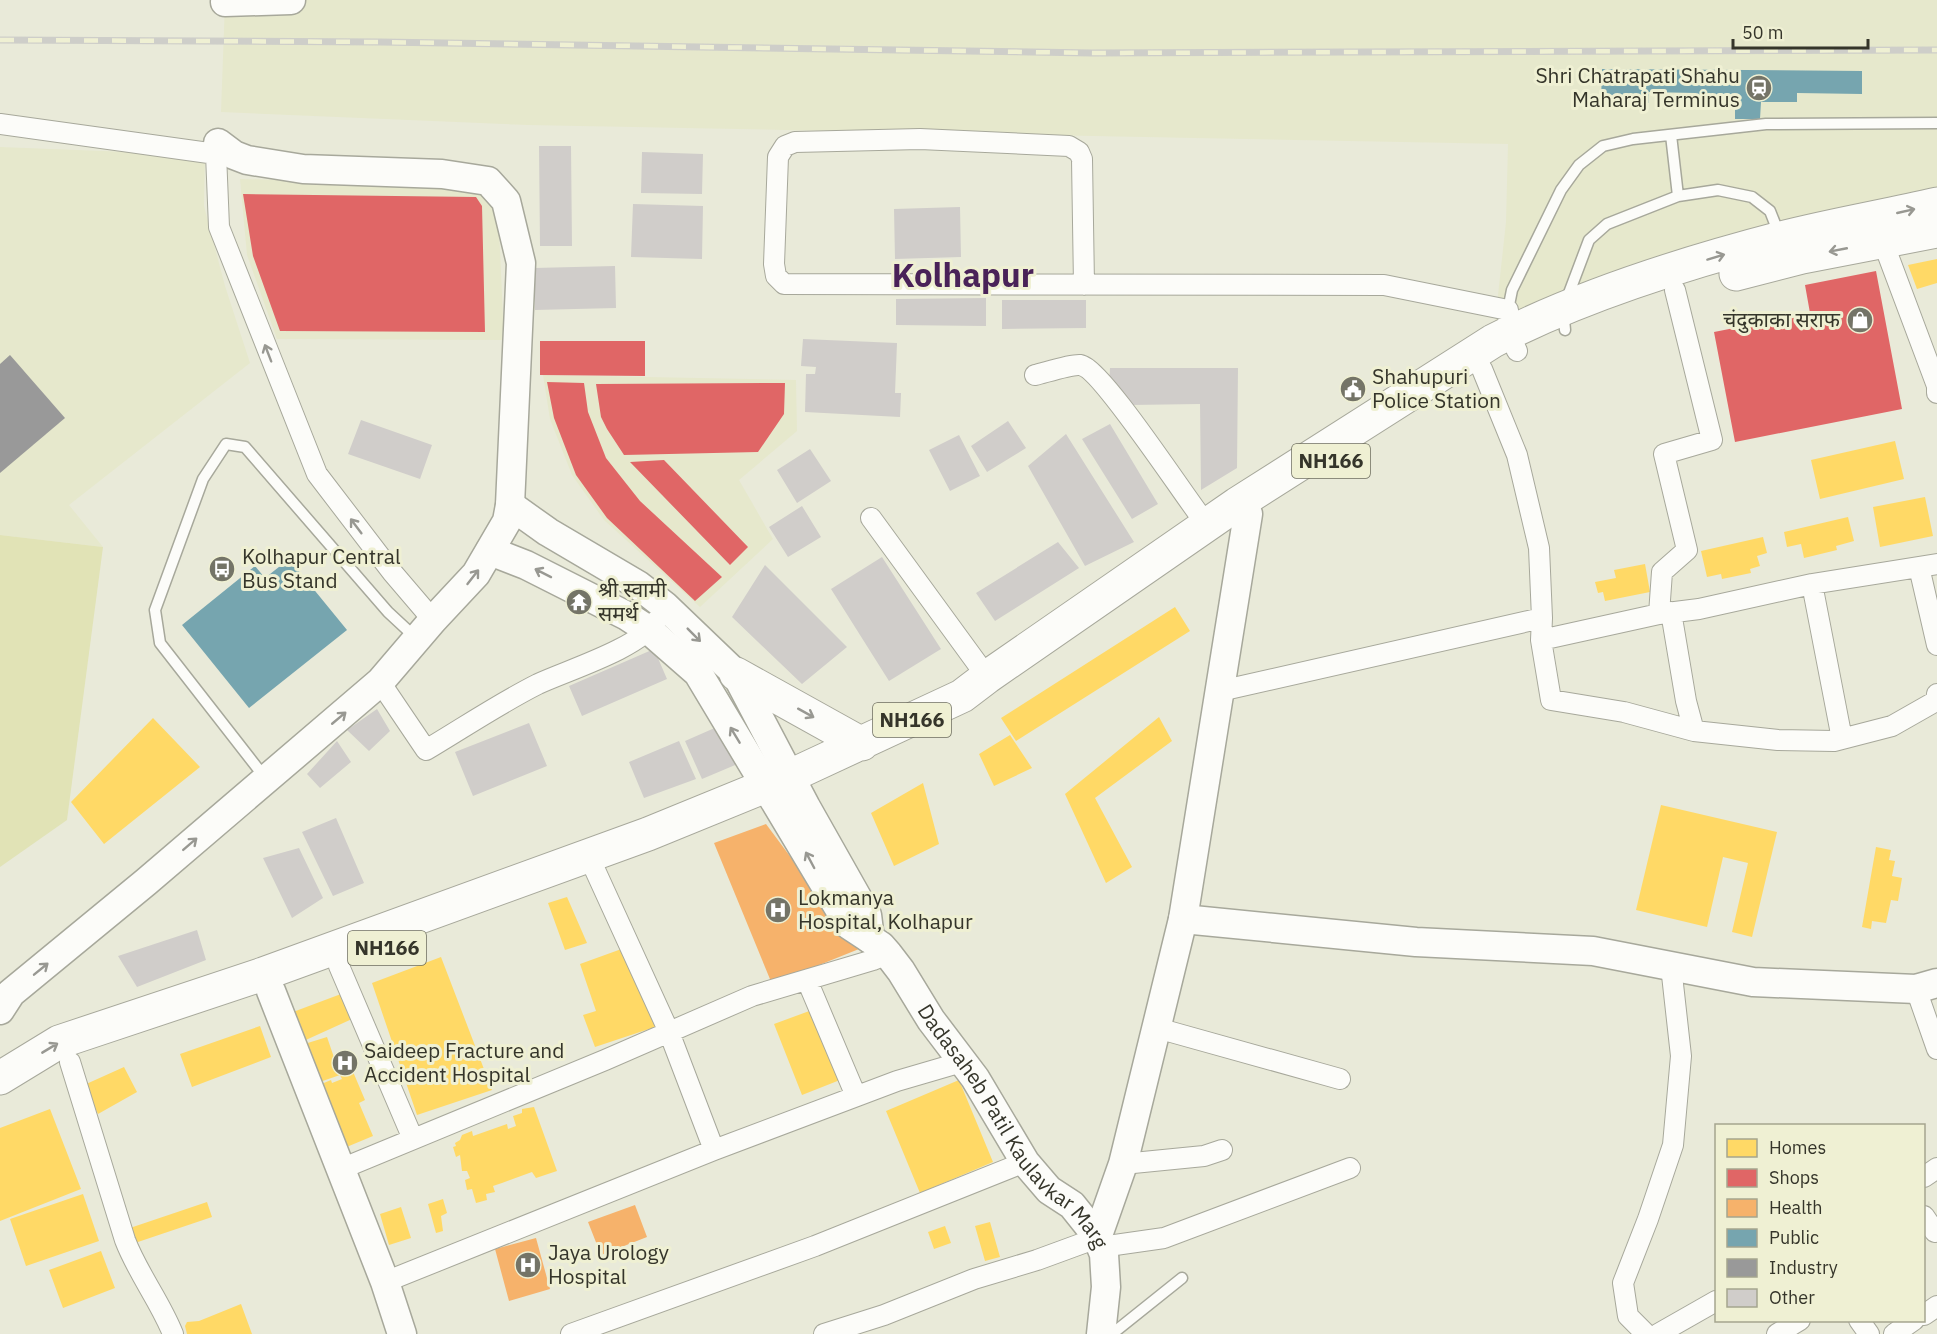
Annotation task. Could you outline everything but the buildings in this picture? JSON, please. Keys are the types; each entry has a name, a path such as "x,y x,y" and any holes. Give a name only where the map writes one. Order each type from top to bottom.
{"highway":[{"name":"NH166","path":"1564,320 1674,270 1781,238 1937,204"},
{"name":"NH166","path":"0,1098 70,1062 271,991 595,870 783,790 862,744 962,696 1247,498 1511,331 1609,312 1675,290 1802,257 1937,231"},
{"name":"NH166","path":"0,1078 59,1042 321,954 648,834 783,790 839,778 973,707 1096,616 1248,514 1383,427 1482,369 1511,331"},
{"path":"736,674 862,744"}],"street":[{"path":"224,1 291,0"},
{"path":"0,124 217,149 247,160 303,169 442,174 488,181 506,201 521,263 510,505 507,521 470,582 425,629 380,682 146,882 11,993 0,1010"},
{"path":"1084,285 1082,159 1079,152 1069,146 920,139 795,142 784,146 778,157 774,264 776,276 784,284 1084,285 1384,285 1511,331"},
{"path":"217,149 219,227 317,474 392,572 425,629"},
{"path":"1883,242 1937,386 1937,393"},
{"path":"1675,290 1712,440 1664,454 1687,550 1662,572 1665,613 1694,731"},
{"path":"1035,375 1080,365 1093,372 1207,525"},
{"path":"1482,369 1517,455 1539,548 1541,640 1551,700 1624,712 1694,731 1778,740 1834,741 1892,726 1936,701 1937,694"},
{"path":"510,505 548,532 638,585 665,606 736,674 783,790"},
{"path":"1099,1242 1123,1164 1183,919 1248,514"},
{"path":"872,518 987,677"},
{"path":"490,551 526,565 627,616 650,631 698,673 783,790"},
{"path":"1541,640 1812,584 1928,565 1937,645"},
{"path":"1812,584 1842,739"},
{"path":"380,682 426,750 537,685 616,651 650,631 665,606"},
{"path":"1220,691 1542,618"},
{"name":"Dadasaheb Patil Kaulavkar Marg","path":"783,790 849,925 879,946 901,971 932,1020 975,1078 1025,1162 1049,1190 1072,1205 1099,1242 1104,1254 1106,1287 1101,1334"},
{"path":"595,870 669,1032 714,1150"},
{"path":"1183,919 1416,942 1593,951 1753,982 1926,986 1937,1049"},
{"path":"340,1169 752,996 873,960 879,946"},
{"path":"339,966 413,1139"},
{"path":"1646,1334 1628,1316 1623,1283 1673,1145 1681,1056 1671,966"},
{"path":"807,980 856,1096"},
{"path":"271,991 385,1282 402,1334"},
{"path":"1157,1028 1340,1079"},
{"path":"70,1062 125,1240 135,1266 167,1319 173,1334"},
{"path":"385,1282 714,1150 897,1081 962,1062"},
{"path":"1123,1164 1203,1156 1222,1150"},
{"path":"570,1334 815,1246 1025,1162"},
{"path":"824,1334 884,1315 974,1279 1099,1242 1164,1238 1350,1168"},
{"path":"1658,1334 1715,1302"},
{"path":"1777,1334 1797,1322"},
{"path":"1894,1334 1911,1322"}],"lane":[{"path":"1511,331 1512,290 1545,220 1561,190 1579,165 1603,146 1633,139 1766,124 1937,123"},
{"path":"1671,135 1678,196"},
{"path":"1564,320 1589,240 1607,224 1678,196 1718,190 1752,197 1770,211 1781,238"},
{"path":"266,779 160,643 155,610 203,479 226,444 245,447 388,612 425,629"},
{"path":"1112,1334 1182,1278"}],"shaded area":[{"path":"260,0 1937,0 1937,203 1493,341 1506,222 1508,144 528,125 221,112 225,2"},
{"path":"0,147 205,155 204,206 225,286 250,363 69,505 103,547 0,535"},
{"path":"240,179 471,185 498,206 504,340 277,339 247,255"},
{"path":"543,375 796,380 797,431 739,480 773,539 700,607 604,520 572,475 550,419"},
{"path":"0,535 103,547 67,820 0,867"}],"railway":[{"path":"0,40 380,42 1092,53 1937,50"}],"place":[{"name":"Shri Chatrapati Shahu Maharaj Terminus","path":"1759,88"},
{"name":"चंदुकाका सराफ","path":"1860,320"},
{"name":"Shahupuri Police Station","path":"1353,389"},
{"name":"Kolhapur Central Bus Stand","path":"222,569"},
{"name":"श्री स्वामी समर्थ","path":"579,602"},
{"name":"Lokmanya Hospital, Kolhapur","path":"778,910"},
{"name":"Saideep Fracture and Accident Hospital","path":"345,1063"},
{"name":"Jaya Urology Hospital","path":"528,1265"}],"district":[{"name":"Kolhapur","path":"963,275"}]}
